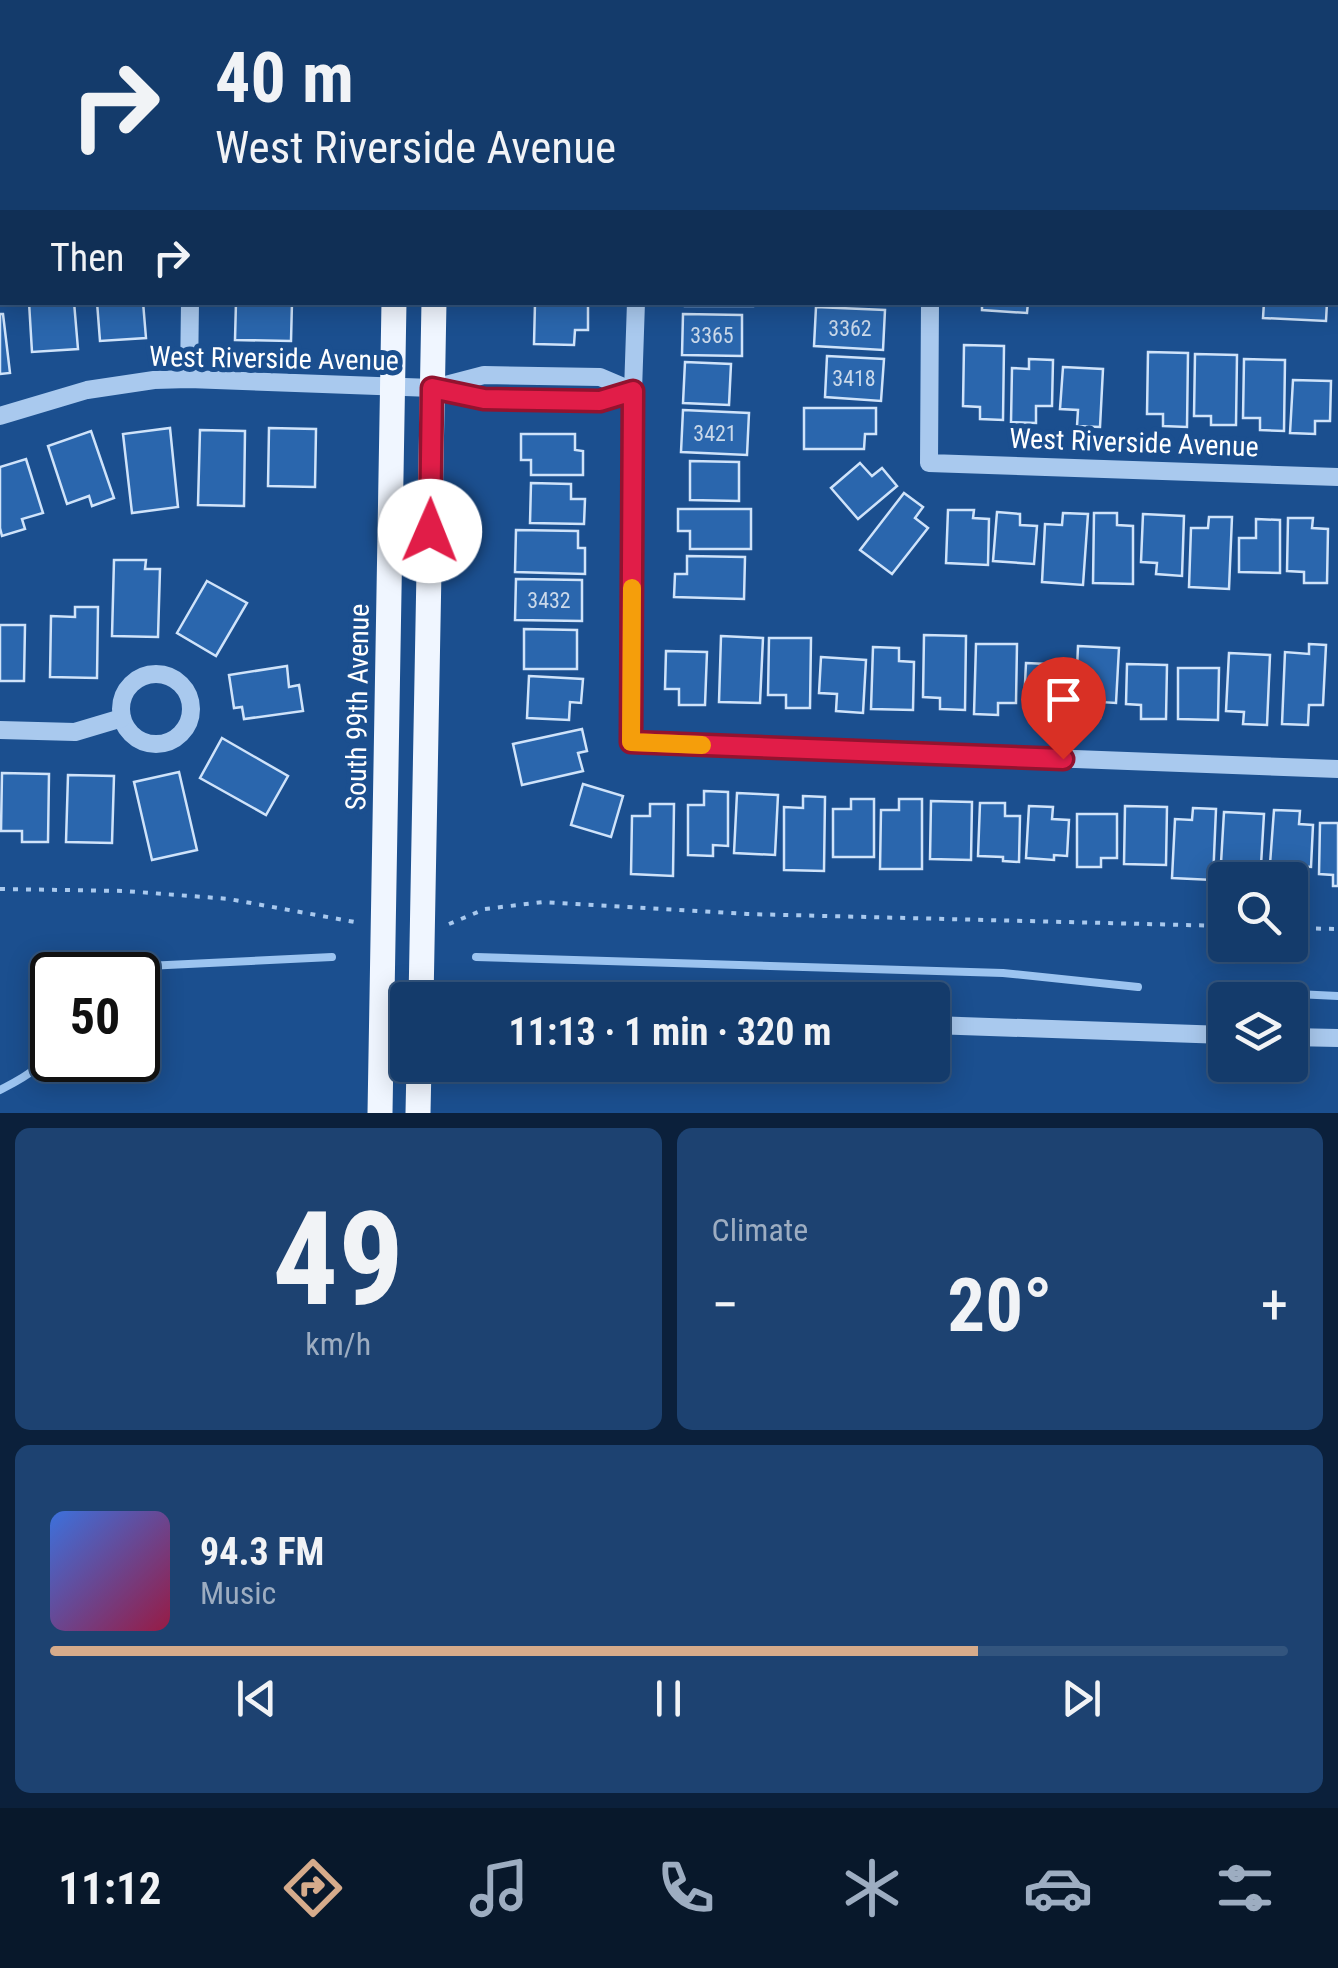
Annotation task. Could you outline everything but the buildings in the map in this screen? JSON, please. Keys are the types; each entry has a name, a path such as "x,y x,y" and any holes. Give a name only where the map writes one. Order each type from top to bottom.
{"main road":[{"name":"South 99th Avenue","path":"380,1113 394,305"},
{"path":"423,982 434,305"},
{"path":"418,1113 419,1082"}],"street":[{"path":"190,305 190,379"},
{"path":"636,305 631,742 1338,769"},
{"name":"West Riverside Avenue","path":"930,305 929,463 1338,476"},
{"name":"West Riverside Avenue","path":"0,416 87,390 154,380 432,388 484,375 600,377 633,391"},
{"path":"0,730 75,732 122,718"},
{"path":"950,1026 1208,1034"},
{"path":"1308,1037 1338,1038"}],"path":[{"path":"0,888 125,891 229,900 285,908 383,932"},
{"path":"423,933 485,909 544,902 747,914 1208,926"},
{"path":"1308,928 1338,929"}],"waterway":[{"path":"160,965 332,957"},
{"path":"476,957 1003,973 1138,987"},
{"path":"1308,995 1338,996"},
{"path":"0,1090 30,1072"}],"slow traffic":[{"path":"632,588 631,742 702,745"}],"route":[{"path":"430,531 432,388 484,399 600,401 633,391 631,742 1063,759"}]}
